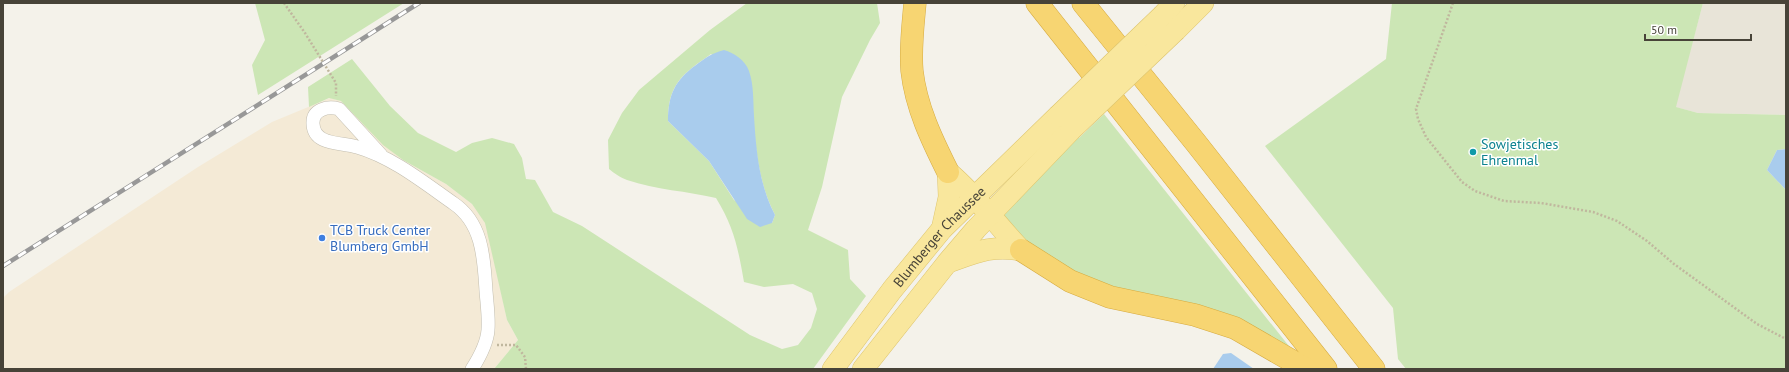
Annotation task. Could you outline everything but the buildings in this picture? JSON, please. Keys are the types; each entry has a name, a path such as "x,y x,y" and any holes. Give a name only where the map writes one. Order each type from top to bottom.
{"highway":[{"path":"915,3 912,70 917,96 925,123 948,172"},
{"path":"1037,3 1326,369"},
{"path":"1082,3 1196,143 1374,369"},
{"path":"1021,250 1070,281 1110,297 1195,315 1235,328 1306,369"}],"main road":[{"path":"1065,123 1171,16 1203,3"},
{"name":"Blumberger Chaussee","path":"833,369 892,290 942,228 975,196 1065,123"},
{"name":"Blumberger Chaussee","path":"863,369 947,263 1065,123"},
{"path":"948,172 975,196 989,215 1021,250"},
{"path":"942,228 949,197 948,172"},
{"path":"947,263 976,252 992,248 1021,250"}],"street":[{"path":"381,155 345,114 336,108 324,108 318,112 313,121 316,134 320,139 356,146 381,155 456,204 469,218 478,235 483,251 488,315 488,331 484,345 472,369"}],"path":[{"path":"284,3 305,33 336,83 336,108"},
{"path":"1453,3 1416,109 1422,129 1462,182 1474,191 1504,201 1541,203 1593,212 1617,222 1647,241 1674,264 1757,324 1786,339"},
{"path":"484,345 516,346 525,357 526,369"}],"shaded area":[{"path":"1703,3 1786,3 1786,115 1698,113 1675,107"},
{"path":"330,98 341,101 383,144 403,160 446,184 472,204 486,223 507,320 518,340 494,369 3,369 3,298 9,292 198,167 272,122"}],"green space":[{"path":"255,3 404,3 258,95 252,65 265,40"},
{"path":"747,3 877,3 880,23 842,97 822,187 808,230 848,250 850,279 866,296 813,369 494,369 518,340 507,320 485,223 472,204 446,184 403,160 383,145 341,101 329,98 309,107 308,87 352,59 390,106 418,133 456,152 472,143 492,138 514,144 522,158 526,179 535,180 553,212 582,226 750,335 782,349 798,345 811,328 817,309 812,293 793,284 764,287 744,282 740,259 731,228 716,198 638,183 622,178 609,169 608,140 622,113 639,90 710,30","holes":["711,54 751,81 756,150 763,183 768,200 775,215 772,223 734,200 709,161 668,121 669,108 674,88 685,74"]},
{"path":"1392,3 1703,3 1676,107 1698,113 1786,115 1786,149 1777,150 1767,170 1786,190 1786,369 1406,369 1398,359 1393,308 1265,146 1386,59"},
{"path":"1104,114 1296,355 1141,299 1047,261 1002,218 1005,210 1077,136 1079,138"}],"water":[{"path":"724,50 732,53 742,60 749,71 752,82 759,167 765,192 775,215 772,223 760,227 747,219 709,161 668,121 669,103 678,82 702,60 712,54"},
{"path":"1786,149 1786,190 1767,170 1777,150"},
{"path":"1231,353 1254,369 1213,369 1223,354"}],"railway":[{"path":"3,266 419,3"}],"place":[{"name":"Sowjetisches Ehrenmal","path":"1473,152"},
{"name":"TCB Truck Center Blumberg GmbH","path":"322,238"}]}
